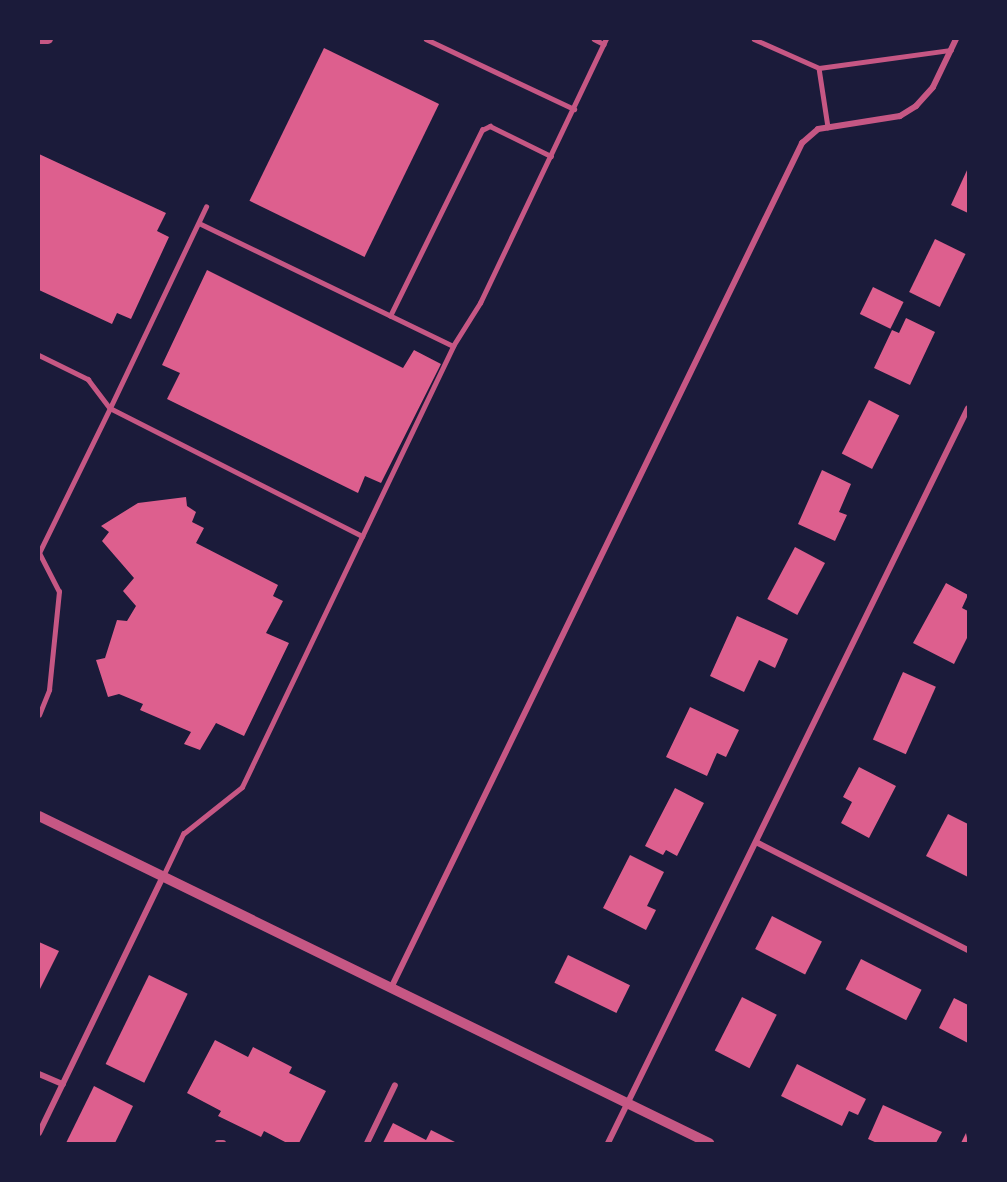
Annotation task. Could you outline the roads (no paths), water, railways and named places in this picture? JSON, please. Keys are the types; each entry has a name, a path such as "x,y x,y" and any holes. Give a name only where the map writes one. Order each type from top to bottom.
{"street":[{"path":"39,39 48,39"},
{"path":"391,989 802,143 818,129 900,116 916,106 933,87 956,39"},
{"path":"608,1143 968,408"},
{"path":"39,816 709,1143"},
{"path":"756,842 968,950"},
{"path":"39,1133 163,876"},
{"path":"39,1074 63,1084"},
{"path":"367,1143 395,1085"},
{"path":"218,1143 223,1143"}],"lane":[{"path":"426,39 574,109"},
{"path":"163,876 183,834 242,787 453,346 480,303 574,109 605,41 594,39"},
{"path":"754,39 819,68 951,50"},
{"path":"819,68 828,127"},
{"path":"390,316 482,130 490,126 551,156"},
{"path":"39,715 49,690 59,592 39,553 206,207"},
{"path":"199,223 453,346"},
{"path":"39,355 88,378 110,408 362,536"}]}
